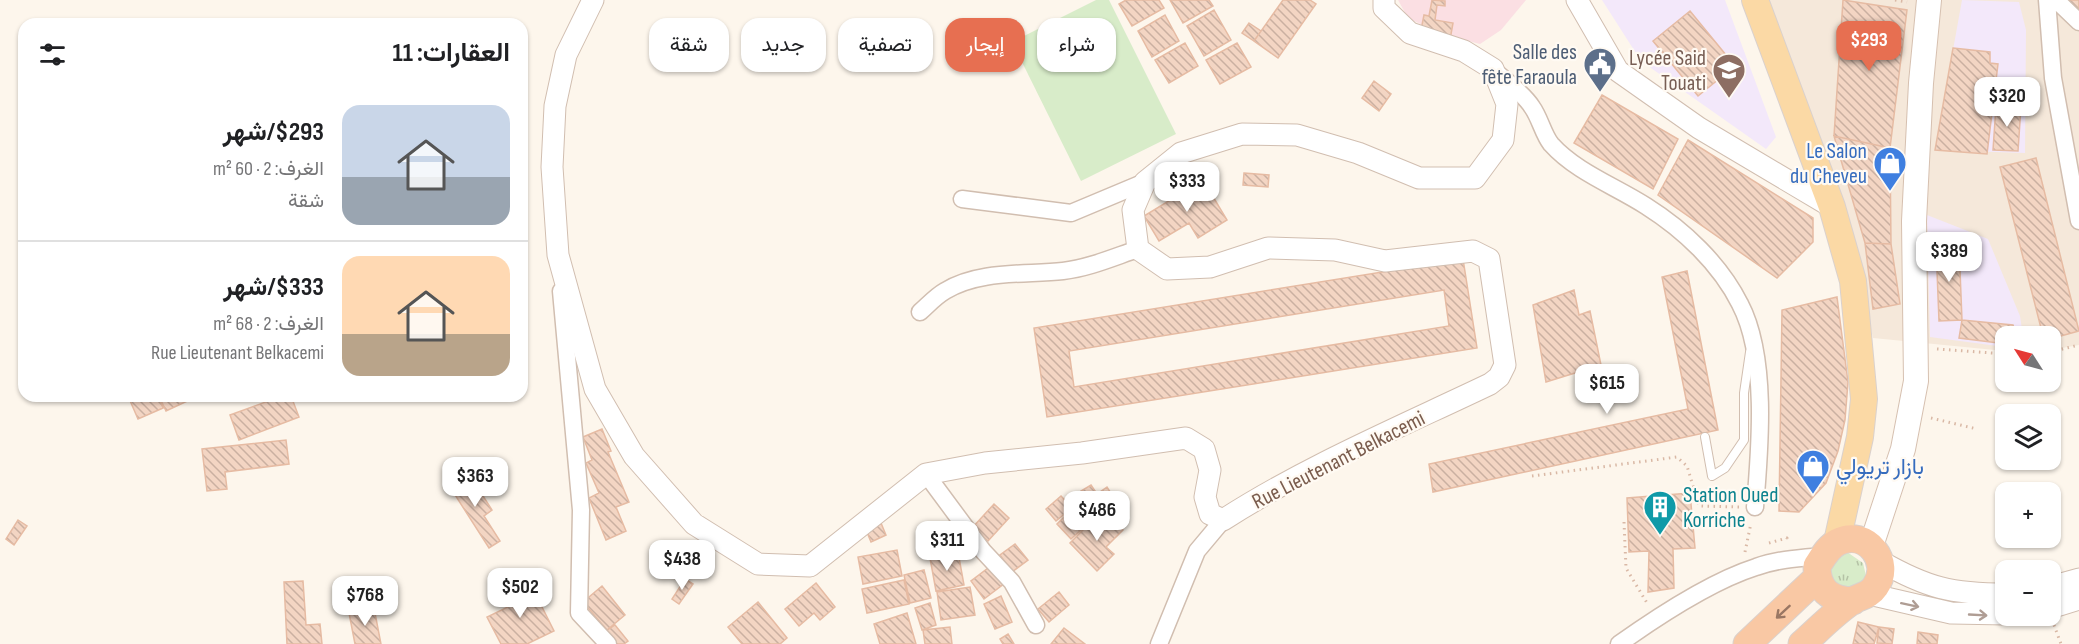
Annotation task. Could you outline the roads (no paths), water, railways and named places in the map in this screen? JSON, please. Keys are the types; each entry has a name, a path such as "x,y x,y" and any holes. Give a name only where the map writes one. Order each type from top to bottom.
{"highway":[{"path":"1747,644 1826,559 1855,539 1875,553 1880,579 1802,644"},
{"path":"1826,559 1822,589 1831,597 1861,597"}],"main road":[{"path":"1755,0 1832,207 1853,281 1864,399 1860,437 1826,559"},
{"path":"1875,553 1911,413 1917,340 1915,193 1920,2"}],"street":[{"path":"593,0 566,55 555,105 552,167 581,510 579,613 608,644"},
{"path":"1384,0 1384,8 1410,33 1464,51 1493,69 1532,106 1551,143 1588,174 1647,206 1682,232 1707,256 1741,304 1756,356 1761,442 1755,507"},
{"path":"1577,0 1618,71 1699,128 1832,207"},
{"path":"2047,0 2053,78 2075,176 2079,221"},
{"path":"2056,0 2079,22"},
{"path":"962,199 1071,213 1145,182 1180,153 1242,134 1297,135 1358,153 1419,178 1475,178 1503,140 1507,104 1493,69"},
{"path":"920,312 945,290 976,280 1010,274 1065,271 1138,249 1133,210 1145,182"},
{"name":"Rue Lieutenant Belkacemi","path":"1138,249 1167,269 1210,267 1268,248 1335,250 1385,261 1473,251 1489,259 1505,365 1499,376 1490,384 1324,462 1223,520"},
{"path":"558,255 595,389 634,456 694,524 758,564 810,566 926,474 985,463 1082,453 1186,438 1204,449 1209,470 1205,497 1210,513 1223,520 1197,551 1159,644"},
{"path":"926,474 983,551 1012,582 1036,625"},
{"path":"1875,553 1914,580 1943,590 1995,593"},
{"path":"1619,644 1648,623 1730,578 1755,567 1787,559 1826,559"},
{"path":"2061,584 2079,579"},
{"path":"1861,597 1951,613 1995,614"},
{"path":"2061,605 2079,599"}],"lane":[{"path":"1705,437 1712,476 1725,468 1744,440 1744,393 1751,339"}],"place":[{"name":"Salle des fête Faraoula","path":"1600,93"},
{"name":"Lycée Said Touati","path":"1729,99"},
{"name":"Le Salon du Cheveu","path":"1890,192"},
{"name":"بازار تريولي","path":"1813,495"},
{"name":"Station Oued Korriche","path":"1660,536"}]}
